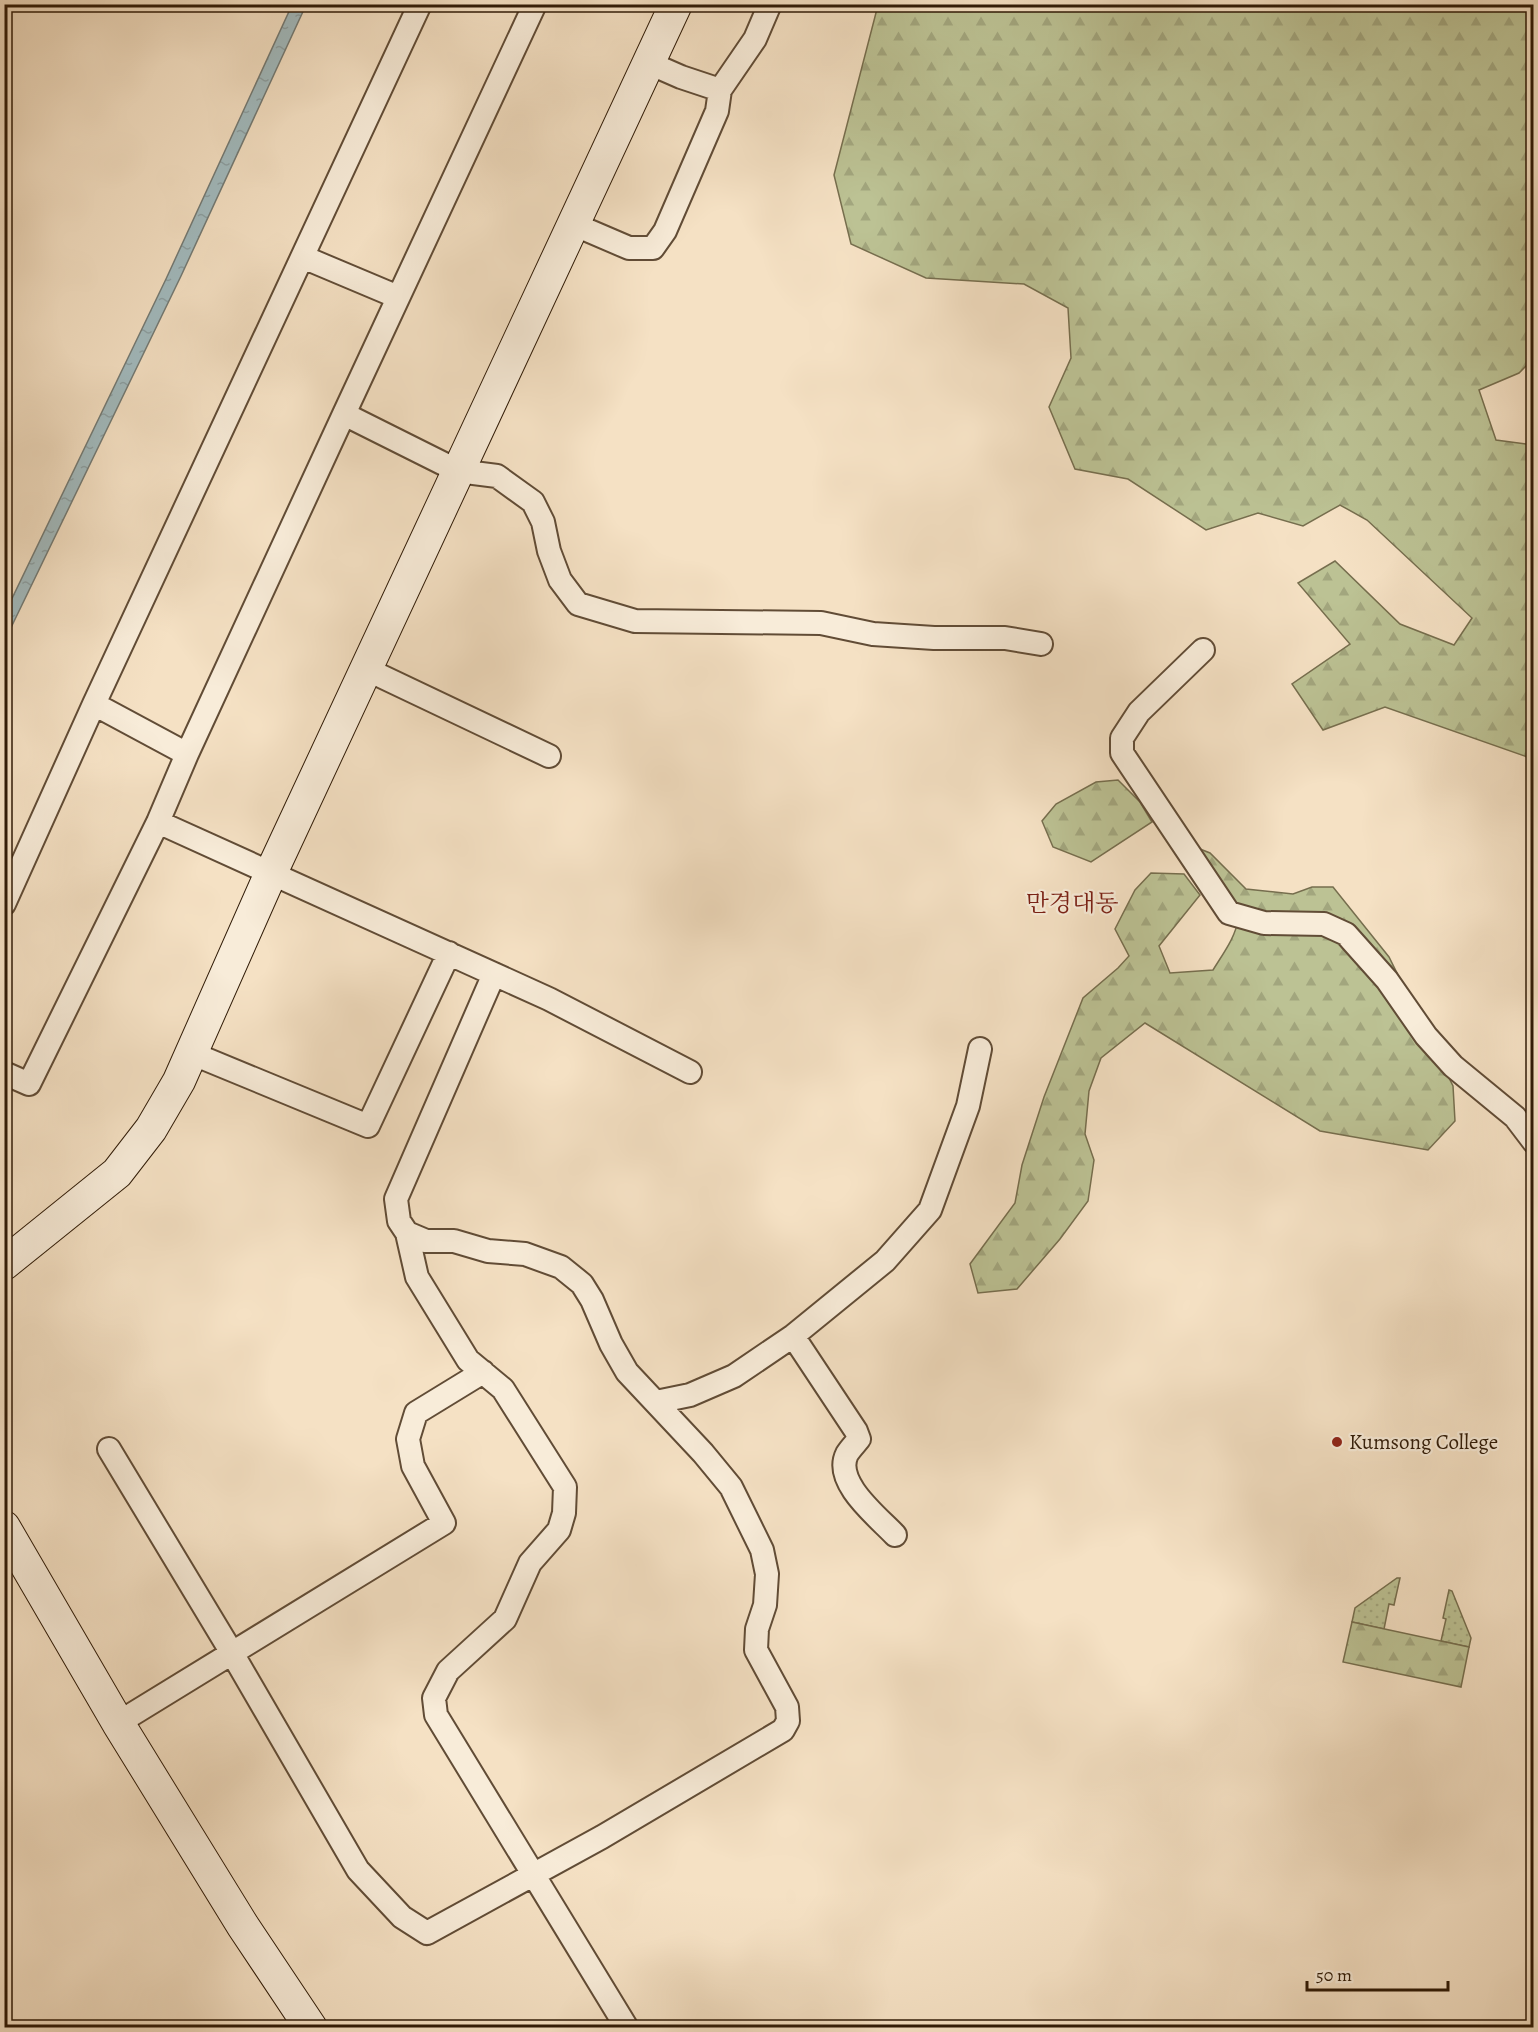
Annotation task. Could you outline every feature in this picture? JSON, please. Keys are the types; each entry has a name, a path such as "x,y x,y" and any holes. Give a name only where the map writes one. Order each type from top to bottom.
{"street":[{"path":"4,904 94,704 420,4"},
{"path":"4,1074 29,1084 158,822 187,754 535,4"},
{"path":"4,1263 117,1173 151,1129 179,1081 271,873 676,4"},
{"path":"573,224 629,248 653,248 665,231 717,111 720,90 755,39 770,4"},
{"path":"648,63 720,90"},
{"path":"303,257 398,297"},
{"path":"344,414 458,471 497,476 532,502 543,522 549,551 560,580 578,604 605,614 635,621 821,623 873,634 934,638 1005,638 1041,644"},
{"path":"1203,650 1139,712 1122,738 1122,753 1147,792 1229,913 1264,923 1324,924 1346,934 1387,980 1426,1036 1453,1066 1515,1117 1533,1142"},
{"path":"366,669 549,756"},
{"path":"94,704 187,754"},
{"path":"158,822 549,999 690,1072"},
{"path":"191,1053 368,1126 449,953"},
{"path":"494,974 396,1199 399,1221 407,1233 417,1277 468,1360 503,1389 565,1487 564,1514 559,1530 530,1563 505,1619 448,1671 434,1698 436,1715 627,2028"},
{"path":"656,1402 690,1395 734,1376 794,1336 885,1261 930,1210 968,1106 980,1049"},
{"path":"109,1449 232,1653 358,1870 402,1917 427,1933 602,1837 783,1730 788,1721 788,1707 756,1650 757,1629 765,1605 767,1574 762,1550 730,1486 627,1372 582,1284 561,1268 525,1254 488,1251 454,1240 426,1240 407,1233"},
{"path":"794,1336 859,1439 846,1455 844,1469 849,1486 895,1535"},
{"path":"118,1723 444,1523 413,1466 408,1439 416,1413 483,1372"},
{"path":"4,1527 118,1723 243,1926 311,2028"}],"green space":[{"path":"1532,4 1533,359 1519,373 1479,390 1496,440 1533,445 1533,759 1385,707 1323,730 1292,684 1350,644 1298,583 1335,561 1400,624 1454,645 1472,618 1367,520 1340,505 1303,526 1258,513 1206,530 1128,479 1075,469 1049,407 1071,358 1068,308 1024,284 926,278 851,244 834,175 878,5"},
{"path":"1118,780 1140,802 1152,822 1091,862 1053,847 1042,821 1056,804 1096,782"},
{"path":"1195,847 1210,853 1246,889 1293,894 1312,887 1333,887 1389,957 1453,1086 1455,1121 1428,1150 1320,1131 1145,1023 1101,1058 1089,1091 1085,1134 1094,1160 1088,1201 1060,1239 1017,1289 978,1293 970,1264 1015,1203 1022,1165 1044,1097 1083,998 1129,956 1115,929 1135,890 1151,873 1184,874 1200,895 1159,946 1170,973 1213,970 1232,939 1238,919 1234,901"},
{"path":"1400,1578 1394,1605 1389,1604 1384,1629 1352,1622 1355,1608"},
{"path":"1449,1590 1452,1591 1471,1638 1469,1647 1441,1641"},
{"path":"1352,1622 1469,1647 1461,1687 1343,1662"}],"water":[{"path":"292,5 306,5 181,276 5,640 5,613 166,279"}],"place":[{"name":"Kumsong College","path":"1337,1442"}],"district":[{"name":"만경대동","path":"1072,903"}]}
